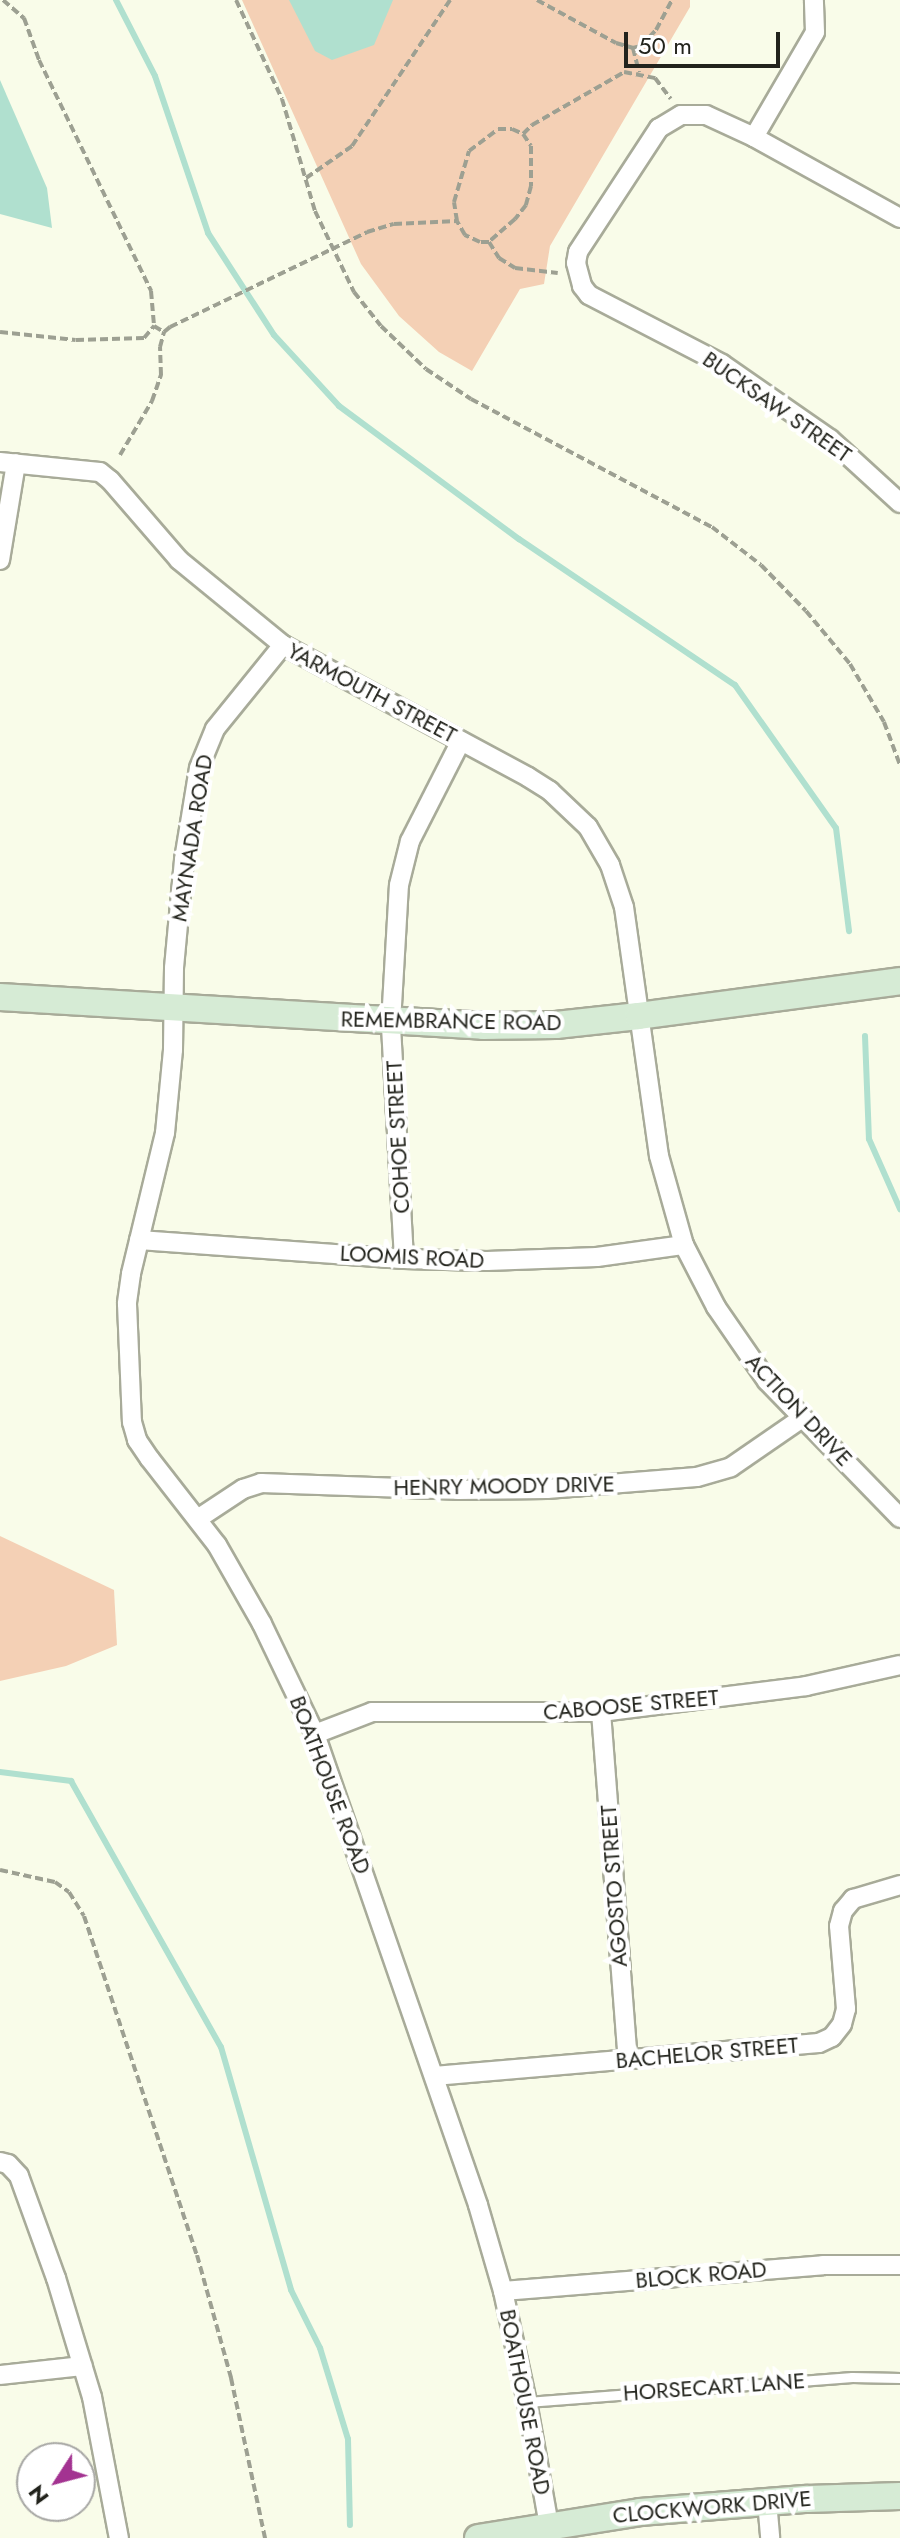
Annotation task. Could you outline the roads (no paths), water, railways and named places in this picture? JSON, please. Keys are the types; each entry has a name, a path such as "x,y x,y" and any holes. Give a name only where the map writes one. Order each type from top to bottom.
{"street":[{"path":"814,0 815,32 754,137 900,218"},
{"name":"BUCKSAW STREET","path":"754,137 706,115 681,115 659,128 578,252 577,275 589,295 722,364 830,439 900,503"},
{"path":"0,560 8,462"},
{"name":"YARMOUTH STREET","path":"8,462 100,472 179,560 283,645 550,791 588,827 617,881 639,1016"},
{"name":"MAYNADA ROAD","path":"174,1009 184,860 199,768 215,729 283,645"},
{"name":"COHOE STREET","path":"404,1259 391,1023 403,863 410,841 461,741"},
{"name":"REMEMBRANCE ROAD","path":"0,997 391,1023 541,1025 639,1016 900,981"},
{"name":"BOATHOUSE ROAD","path":"174,1009 165,1133 127,1304 132,1422 137,1440 199,1518 262,1624 315,1734 434,2076 503,2291 550,2531"},
{"name":"ACTION DRIVE","path":"639,1016 659,1156 684,1245 738,1342 802,1418 900,1518"},
{"name":"LOOMIS ROAD","path":"139,1240 404,1259 537,1260 684,1245"},
{"name":"HENRY MOODY DRIVE","path":"199,1518 243,1489 261,1483 458,1490 547,1489 697,1477 731,1467 802,1418"},
{"name":"CABOOSE STREET","path":"315,1734 372,1712 601,1712 806,1686 900,1665"},
{"name":"AGOSTO STREET","path":"601,1712 628,2059"},
{"name":"BACHELOR STREET","path":"434,2076 802,2046 832,2037 842,2024 846,2009 839,1926 843,1911 853,1899 900,1885"},
{"path":"0,2162 8,2164 26,2190 83,2366 105,2457 119,2538"},
{"name":"BLOCK ROAD","path":"503,2291 823,2265 900,2265"},
{"path":"0,2375 83,2366"},
{"name":"CLOCKWORK DRIVE","path":"478,2538 767,2501 900,2496"},
{"path":"767,2501 770,2538"}],"lane":[{"name":"HORSECART LANE","path":"527,2402 852,2377 900,2378"}],"water":[{"path":"289,0 393,0 374,45 332,60 315,51"},
{"path":"0,80 47,188 52,228 0,214"}],"waterway":[{"path":"116,0 155,76 208,233 274,335 339,406 519,539 735,685 836,828 849,931"},
{"path":"865,1036 869,1139 900,1209"},
{"path":"0,1772 71,1781 221,2047 291,2290 320,2348 348,2439 350,2525"}]}
